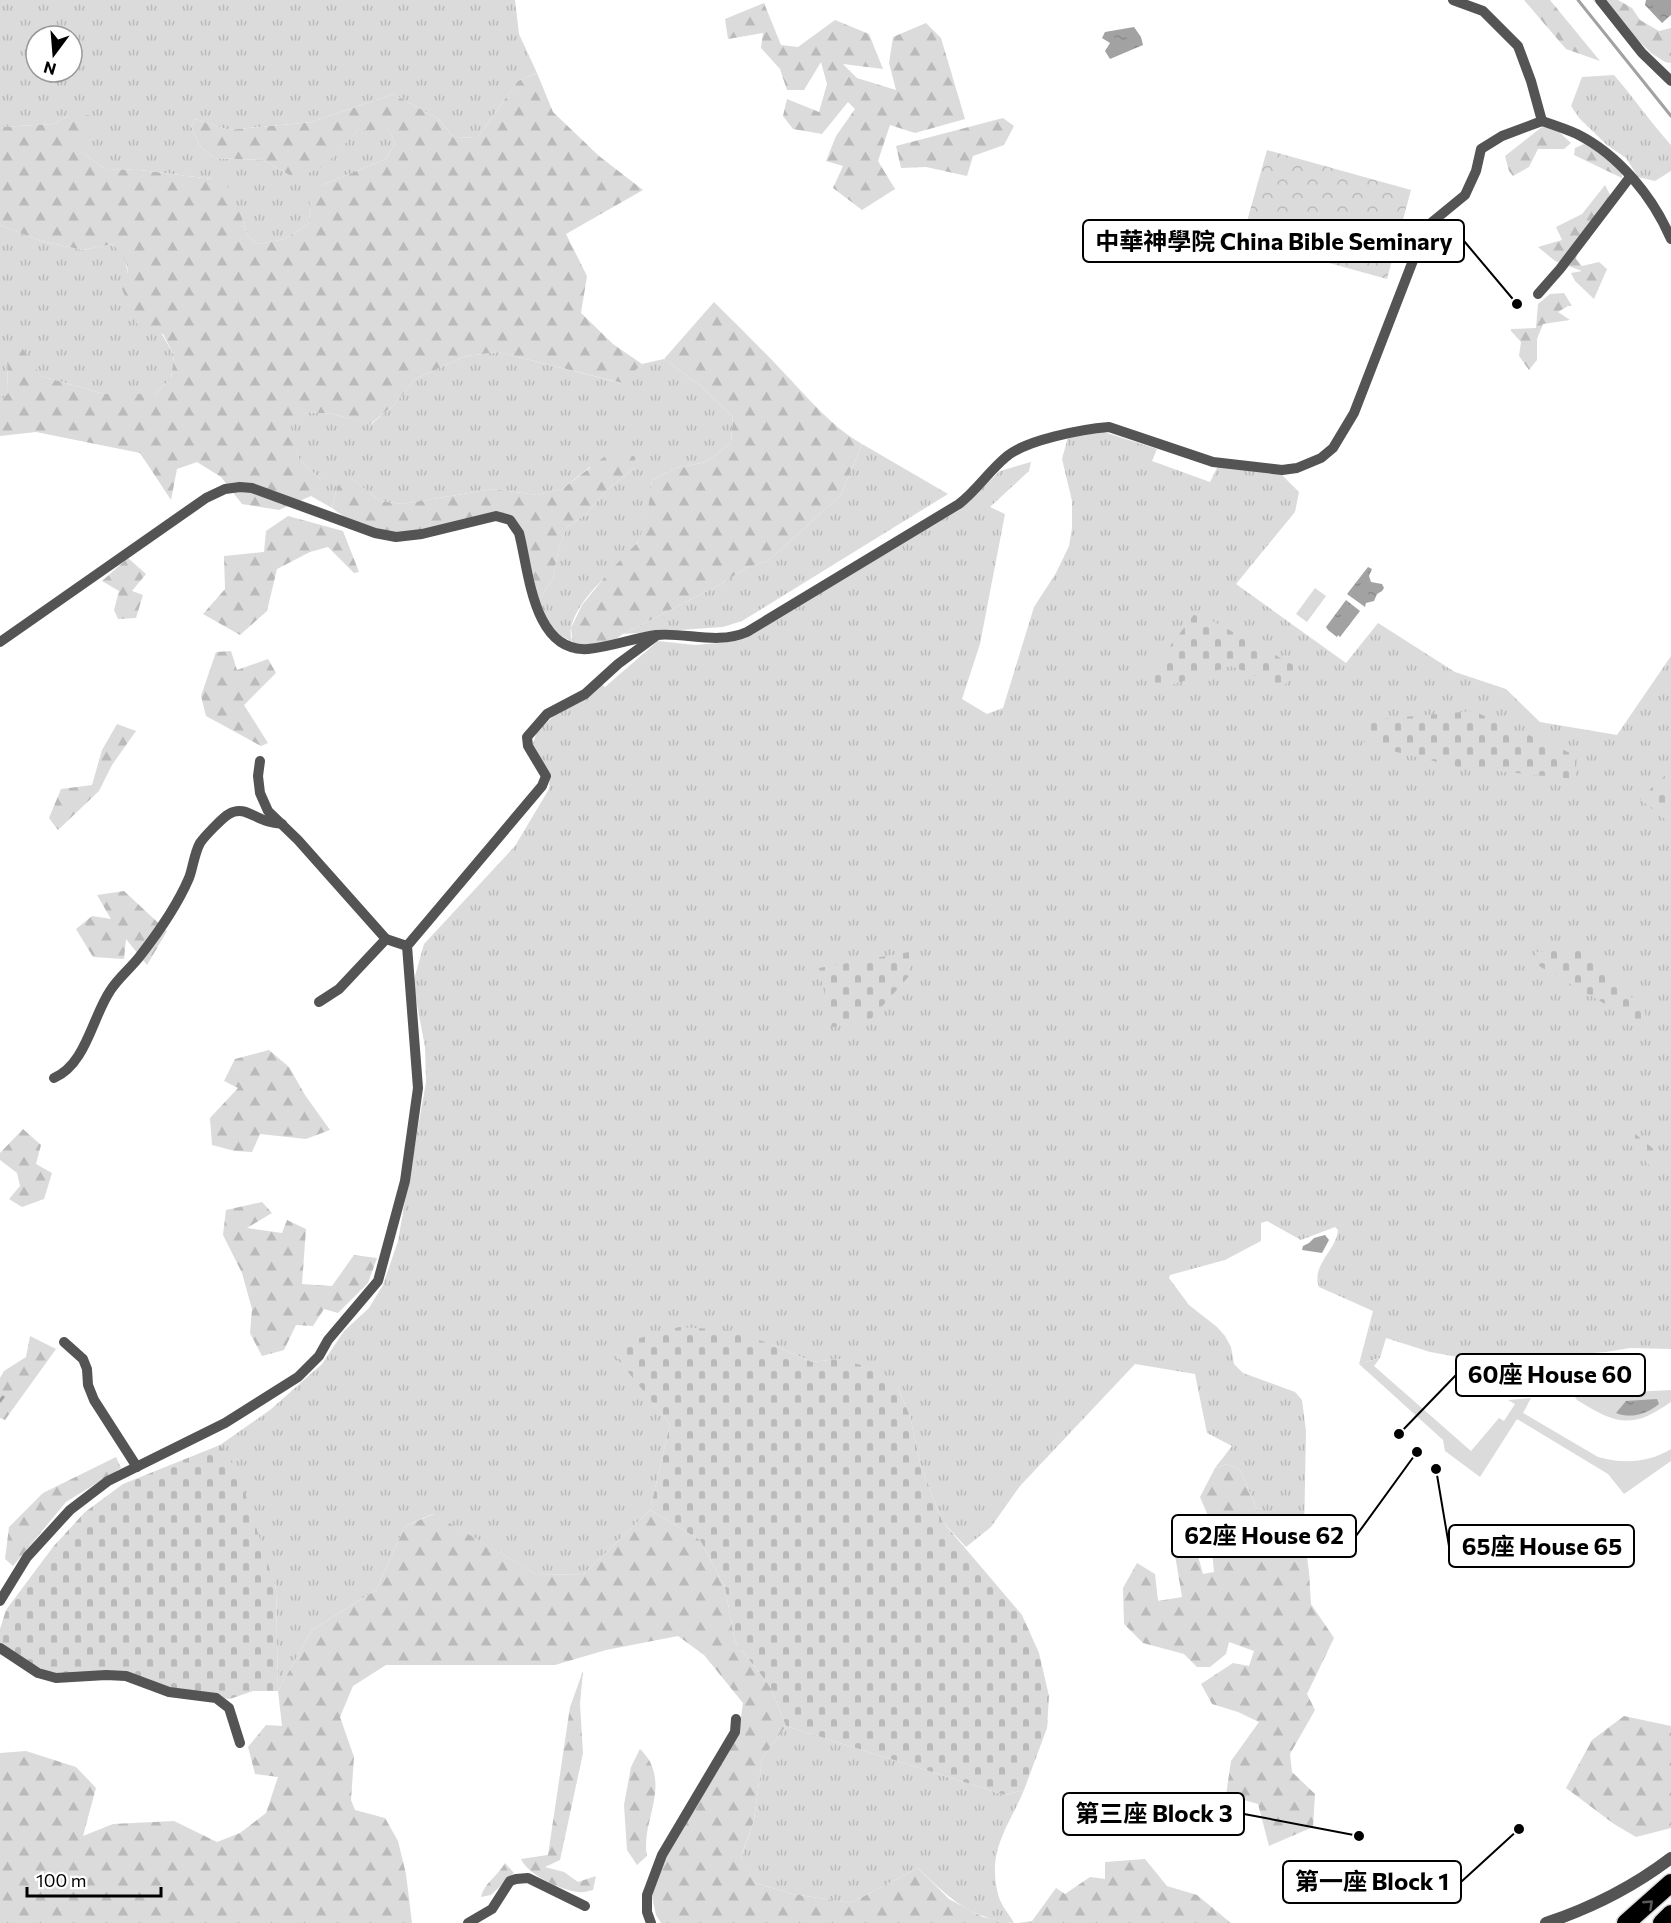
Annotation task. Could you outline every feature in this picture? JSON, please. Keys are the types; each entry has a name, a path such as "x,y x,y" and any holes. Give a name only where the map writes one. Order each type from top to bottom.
{"highway":[{"path":"1626,1923 1671,1883"},
{"path":"1662,1923 1671,1914"}],"street":[{"path":"1453,0 1483,11 1518,46 1532,81 1542,121"},
{"path":"1600,0 1642,53 1671,81"},
{"path":"0,642 206,498 220,491 240,487 269,493 375,533 396,537 422,534 492,516 502,517 513,523 517,529 536,605 547,628 558,641 571,648 586,650 656,635 722,639 734,637 754,629 959,504 1003,459 1015,450 1031,444 1109,427 1213,462 1282,470 1297,468 1321,458 1333,448 1354,413 1426,227 1465,195 1476,171 1481,148 1502,136 1542,121 1587,140 1618,163 1650,200 1671,239"},
{"path":"1538,294 1560,269 1630,177"},
{"path":"0,1601 27,1557 70,1510 108,1481 225,1423 298,1377 319,1356 328,1340 378,1281 405,1181 418,1088 407,946 542,786 546,776 528,746 526,737 547,714 585,694 618,663 656,635"},
{"path":"260,760 258,776 260,794 268,811 386,939 407,946"},
{"path":"54,1078 63,1074 73,1062 86,1041 110,990 163,926 188,880 201,843 229,814 237,811 248,812 262,820 282,824"},
{"path":"319,1002 339,990 386,939"},
{"path":"64,1342 83,1359 87,1369 88,1385 94,1400 136,1467"},
{"path":"0,1648 38,1673 56,1677 126,1676 170,1692 216,1698 229,1708 240,1743"},
{"path":"651,1923 647,1912 647,1895 662,1855 735,1732 736,1719"},
{"path":"1546,1923 1610,1896 1671,1858"},
{"path":"468,1923 492,1909 510,1881 516,1879 528,1878 585,1906"}],"green space":[{"path":"0,0 515,0 519,34 537,73 518,81 478,137 455,138 437,118 393,94 312,122 228,130 196,119 191,126 199,145 213,158 263,160 289,175 323,166 358,130 389,130 395,144 386,159 322,185 311,208 308,224 285,239 257,244 247,235 241,214 212,179 140,170 105,169 83,153 83,140 69,116 53,124 0,127"},
{"path":"1524,0 1550,0 1600,61 1566,49"},
{"path":"1593,0 1618,0 1632,8 1640,20 1659,31 1671,28 1671,63 1651,53 1630,32 1611,21"},
{"path":"764,3 781,45 798,47 835,20 869,34 883,69 843,64 857,78 896,90 889,63 893,37 926,23 941,38 965,119 915,133 890,125 878,161 895,189 862,210 833,188 843,166 826,161 836,136 855,109 848,102 822,134 793,129 783,116 787,99 819,112 827,84 821,62 804,90 787,90 780,69 761,48 763,33 728,39 725,19"},
{"path":"537,73 553,112 599,156 643,190 566,234 587,276 581,313 613,344 642,364 622,383 498,352 466,356 415,379 394,405 370,424 332,414 307,412 290,423 299,459 322,481 311,496 279,510 242,504 221,477 197,462 177,469 171,500 140,453 36,432 0,436 0,402 8,393 7,357 22,348 41,376 104,394 154,394 171,379 174,355 163,334 139,328 122,289 127,276 127,265 113,244 83,250 41,241 0,225 0,127 53,124 69,116 89,115 99,123 92,136 83,140 83,153 105,169 140,170 212,179 227,186 241,214 247,235 257,244 285,239 308,224 311,208 308,197 322,185 386,159 395,144 389,130 358,130 324,166 306,174 289,175 263,160 213,158 199,145 191,126 196,119 228,130 312,122 393,94 437,118 455,138 478,137 518,81"},
{"path":"1614,75 1671,145 1671,171 1655,181 1638,177 1626,158 1607,145 1580,119 1571,106 1582,77"},
{"path":"1003,118 1014,126 1004,145 973,156 967,176 926,167 901,168 896,146"},
{"path":"1542,127 1556,129 1571,143 1564,149 1538,149 1529,167 1513,176 1509,171 1505,156"},
{"path":"1584,144 1613,154 1622,172 1622,178 1574,155 1575,148"},
{"path":"1267,150 1411,190 1387,279 1242,239"},
{"path":"1605,185 1615,204 1584,230 1576,259 1582,266 1599,262 1607,269 1594,299 1575,281 1571,273 1582,271 1555,261 1538,247 1562,240 1556,227 1582,214"},
{"path":"0,225 41,241 83,250 113,244 125,257 128,276 174,355 171,379 154,394 104,394 41,376 7,357 8,393 0,402"},
{"path":"1564,293 1572,306 1558,312 1570,320 1543,324 1537,339 1537,360 1529,370 1519,356 1521,342 1511,329 1536,328 1538,304 1550,294"},
{"path":"714,302 822,412 862,444 841,495 768,561 746,568 721,584 623,634 600,650 574,654 571,628 582,605 638,542 647,517 652,480 676,468 706,462 731,443 733,417 702,387 664,359"},
{"path":"498,352 621,383 642,364 664,359 702,387 733,417 731,443 706,462 676,468 652,480 648,513 641,536 629,553 582,604 571,628 572,642 552,630 539,600 553,578 559,548 567,527 586,514 605,492 635,467 590,467 562,489 537,495 493,489 402,504 380,501 352,479 337,487 332,508 311,496 321,480 299,459 289,423 307,412 332,414 371,424 394,405 415,379 466,356"},
{"path":"1104,432 1157,449 1152,461 1210,482 1218,466 1281,474 1299,492 1295,512 1236,584 1346,663 1378,623 1455,672 1506,689 1540,722 1617,735 1671,656 1671,1349 1630,1348 1606,1352 1480,1361 1430,1352 1386,1338 1380,1358 1359,1364 1373,1311 1319,1287 1317,1279 1321,1265 1333,1245 1338,1230 1335,1227 1301,1240 1267,1221 1261,1223 1261,1241 1225,1260 1170,1275 1169,1278 1189,1305 1225,1336 1231,1347 1234,1364 1243,1373 1295,1392 1302,1400 1306,1431 1304,1536 1282,1528 1260,1516 1240,1470 1227,1464 1215,1468 1232,1446 1207,1433 1195,1374 1135,1364 1020,1486 991,1527 966,1547 942,1521 920,1463 910,1416 898,1388 838,1359 812,1362 771,1344 609,1347 670,1424 650,1510 583,1575 536,1574 433,1514 405,1526 376,1590 312,1630 278,1691 276,1588 220,1445 270,1410 322,1364 344,1331 369,1308 383,1285 398,1241 426,1082 425,1047 413,983 424,944 515,846 549,789 550,773 532,747 537,731 595,679 605,687 658,641 695,645 730,642 761,628 961,509 1000,471 1031,462 1029,471 990,507 1005,514 980,644 962,699 987,714 1003,708 1034,607 1056,573 1069,546 1072,501 1062,459 1068,437"},
{"path":"862,444 948,494 742,621 723,627 623,634 721,584 746,568 768,561 841,495"},
{"path":"622,450 635,457 635,467 605,492 586,514 567,527 559,548 553,578 539,600 522,529 494,513 427,530 387,533 358,524 332,508 337,487 344,479 352,479 380,501 402,504 493,489 537,495 562,489 608,454"},
{"path":"288,516 343,531 359,572 354,573 328,547 310,552 277,569 267,611 240,635 203,614 225,589 224,556 264,552 266,531"},
{"path":"128,558 146,574 132,591 143,595 136,618 118,619 114,610 119,591 102,581"},
{"path":"1315,588 1326,596 1307,622 1296,614"},
{"path":"1196,612 1295,666 1284,687 1231,666 1152,691 1149,674"},
{"path":"231,651 237,670 268,659 276,673 244,705 268,743 261,746 206,716 201,696 216,652"},
{"path":"1473,711 1577,756 1575,779 1458,767 1364,744 1369,720"},
{"path":"117,724 136,731 112,765 99,791 58,830 49,818 61,789 92,785 102,750"},
{"path":"1671,770 1671,824 1640,799"},
{"path":"124,891 167,931 147,965 126,939 124,959 93,957 76,929 92,916 111,919 97,895"},
{"path":"1583,947 1645,1011 1646,1022 1628,1017 1539,966 1536,952"},
{"path":"909,952 910,975 869,1021 832,1027 819,968"},
{"path":"269,1050 289,1067 305,1095 330,1130 306,1139 260,1134 252,1152 235,1151 212,1145 210,1118 238,1088 224,1081 235,1059"},
{"path":"23,1129 41,1145 36,1164 52,1173 44,1199 22,1207 9,1199 20,1186 17,1173 0,1160 0,1153"},
{"path":"1629,1129 1656,1151 1650,1166 1622,1135"},
{"path":"262,1202 272,1213 247,1228 282,1233 287,1220 306,1229 302,1284 332,1286 354,1255 377,1258 368,1283 338,1313 324,1309 313,1326 296,1325 284,1350 262,1356 250,1333 252,1309 242,1273 223,1235 226,1210"},
{"path":"679,1327 728,1330 771,1344 812,1362 838,1359 880,1370 898,1388 910,1416 920,1463 942,1521 1022,1615 1039,1653 1049,1696 1047,1728 1024,1790 1005,1795 786,1726 770,1686 735,1642 725,1587 700,1540 650,1510 670,1424 608,1347"},
{"path":"30,1336 56,1349 5,1420 0,1418 0,1378 4,1371 26,1357"},
{"path":"1380,1358 1374,1366 1471,1451 1499,1418 1504,1421 1515,1404 1508,1400 1531,1398 1523,1413 1598,1457 1617,1461 1635,1461 1662,1454 1671,1449 1671,1461 1624,1494 1608,1474 1517,1419 1480,1477 1445,1451 1443,1440 1359,1364"},
{"path":"1671,1390 1671,1402 1645,1417 1634,1420 1613,1419 1575,1397 1578,1395"},
{"path":"220,1445 237,1468 276,1589 278,1691 253,1691 230,1699 177,1692 115,1671 54,1675 14,1655 0,1645 0,1629 6,1610 53,1547 85,1512 123,1484"},
{"path":"116,1457 121,1468 66,1502 13,1566 5,1559 9,1527 43,1493"},
{"path":"1227,1464 1240,1470 1260,1516 1282,1528 1304,1536 1311,1604 1334,1638 1307,1694 1315,1710 1290,1754 1292,1772 1315,1794 1313,1827 1269,1846 1258,1804 1226,1795 1231,1761 1259,1722 1238,1712 1212,1704 1201,1684 1233,1663 1249,1666 1254,1651 1229,1642 1226,1654 1210,1667 1197,1667 1184,1654 1143,1643 1124,1624 1123,1588 1137,1563 1155,1574 1158,1601 1182,1597 1174,1549 1193,1538 1203,1574 1214,1572 1209,1518 1200,1497 1215,1468"},
{"path":"650,1510 700,1540 725,1587 735,1642 770,1686 786,1726 762,1759 754,1820 741,1857 755,1883 793,1894 851,1903 918,1868 949,1899 983,1917 1012,1923 661,1923 656,1915 651,1892 667,1846 739,1732 743,1703 704,1655 678,1636 606,1650 555,1665 386,1665 353,1686 340,1717 354,1757 351,1800 355,1810 385,1818 398,1841 406,1874 412,1923 0,1923 0,1753 26,1751 76,1767 96,1788 83,1836 113,1824 174,1821 217,1842 240,1833 266,1813 278,1777 255,1774 248,1747 266,1725 282,1726 278,1691 312,1630 376,1590 405,1526 434,1514 536,1574 583,1575"},
{"path":"583,1671 580,1704 583,1753 560,1860 545,1867 564,1872 578,1882 596,1876 593,1890 580,1892 571,1891 546,1881 530,1871 521,1859 548,1855 570,1707"},
{"path":"1624,1716 1671,1726 1671,1828 1636,1837 1614,1824 1566,1788 1592,1740"},
{"path":"786,1726 1005,1795 1024,1790 1001,1840 995,1865 999,1898 1014,1923 984,1917 961,1905 918,1868 851,1903 793,1894 755,1883 741,1858 754,1820 762,1759"},
{"path":"640,1749 651,1764 655,1776 655,1787 647,1833 647,1856 637,1865 627,1850 624,1805 631,1767"},
{"path":"1145,1859 1167,1886 1197,1895 1231,1923 1018,1923 1032,1921 1056,1888 1065,1894 1090,1877 1105,1879 1105,1862"},
{"path":"505,1863 514,1873 491,1895 481,1897 485,1888"}],"water":[{"path":"1646,0 1671,0 1671,15 1662,23 1645,5"},
{"path":"1134,27 1143,45 1110,59 1105,51 1110,43 1102,38 1105,32"},
{"path":"1368,567 1372,569 1369,576 1371,582 1382,584 1384,588 1377,594 1374,601 1366,603 1365,607 1347,594"},
{"path":"1346,600 1360,611 1340,637 1338,635 1337,637 1326,627"},
{"path":"1325,1235 1329,1240 1322,1253 1302,1250 1303,1246 1314,1238"},
{"path":"1657,1399 1659,1404 1644,1413 1627,1416 1616,1413 1626,1401"}],"waterway":[{"path":"1578,0 1671,116"},
{"path":"0,1401 3,1397"}],"place":[{"name":"中華神學院 China Bible Seminary","path":"1517,304"},
{"name":"60座 House 60","path":"1399,1434"},
{"name":"62座 House 62","path":"1417,1452"},
{"name":"65座 House 65","path":"1436,1469"},
{"name":"第一座 Block 1","path":"1519,1829"},
{"name":"第三座 Block 3","path":"1359,1836"}]}
